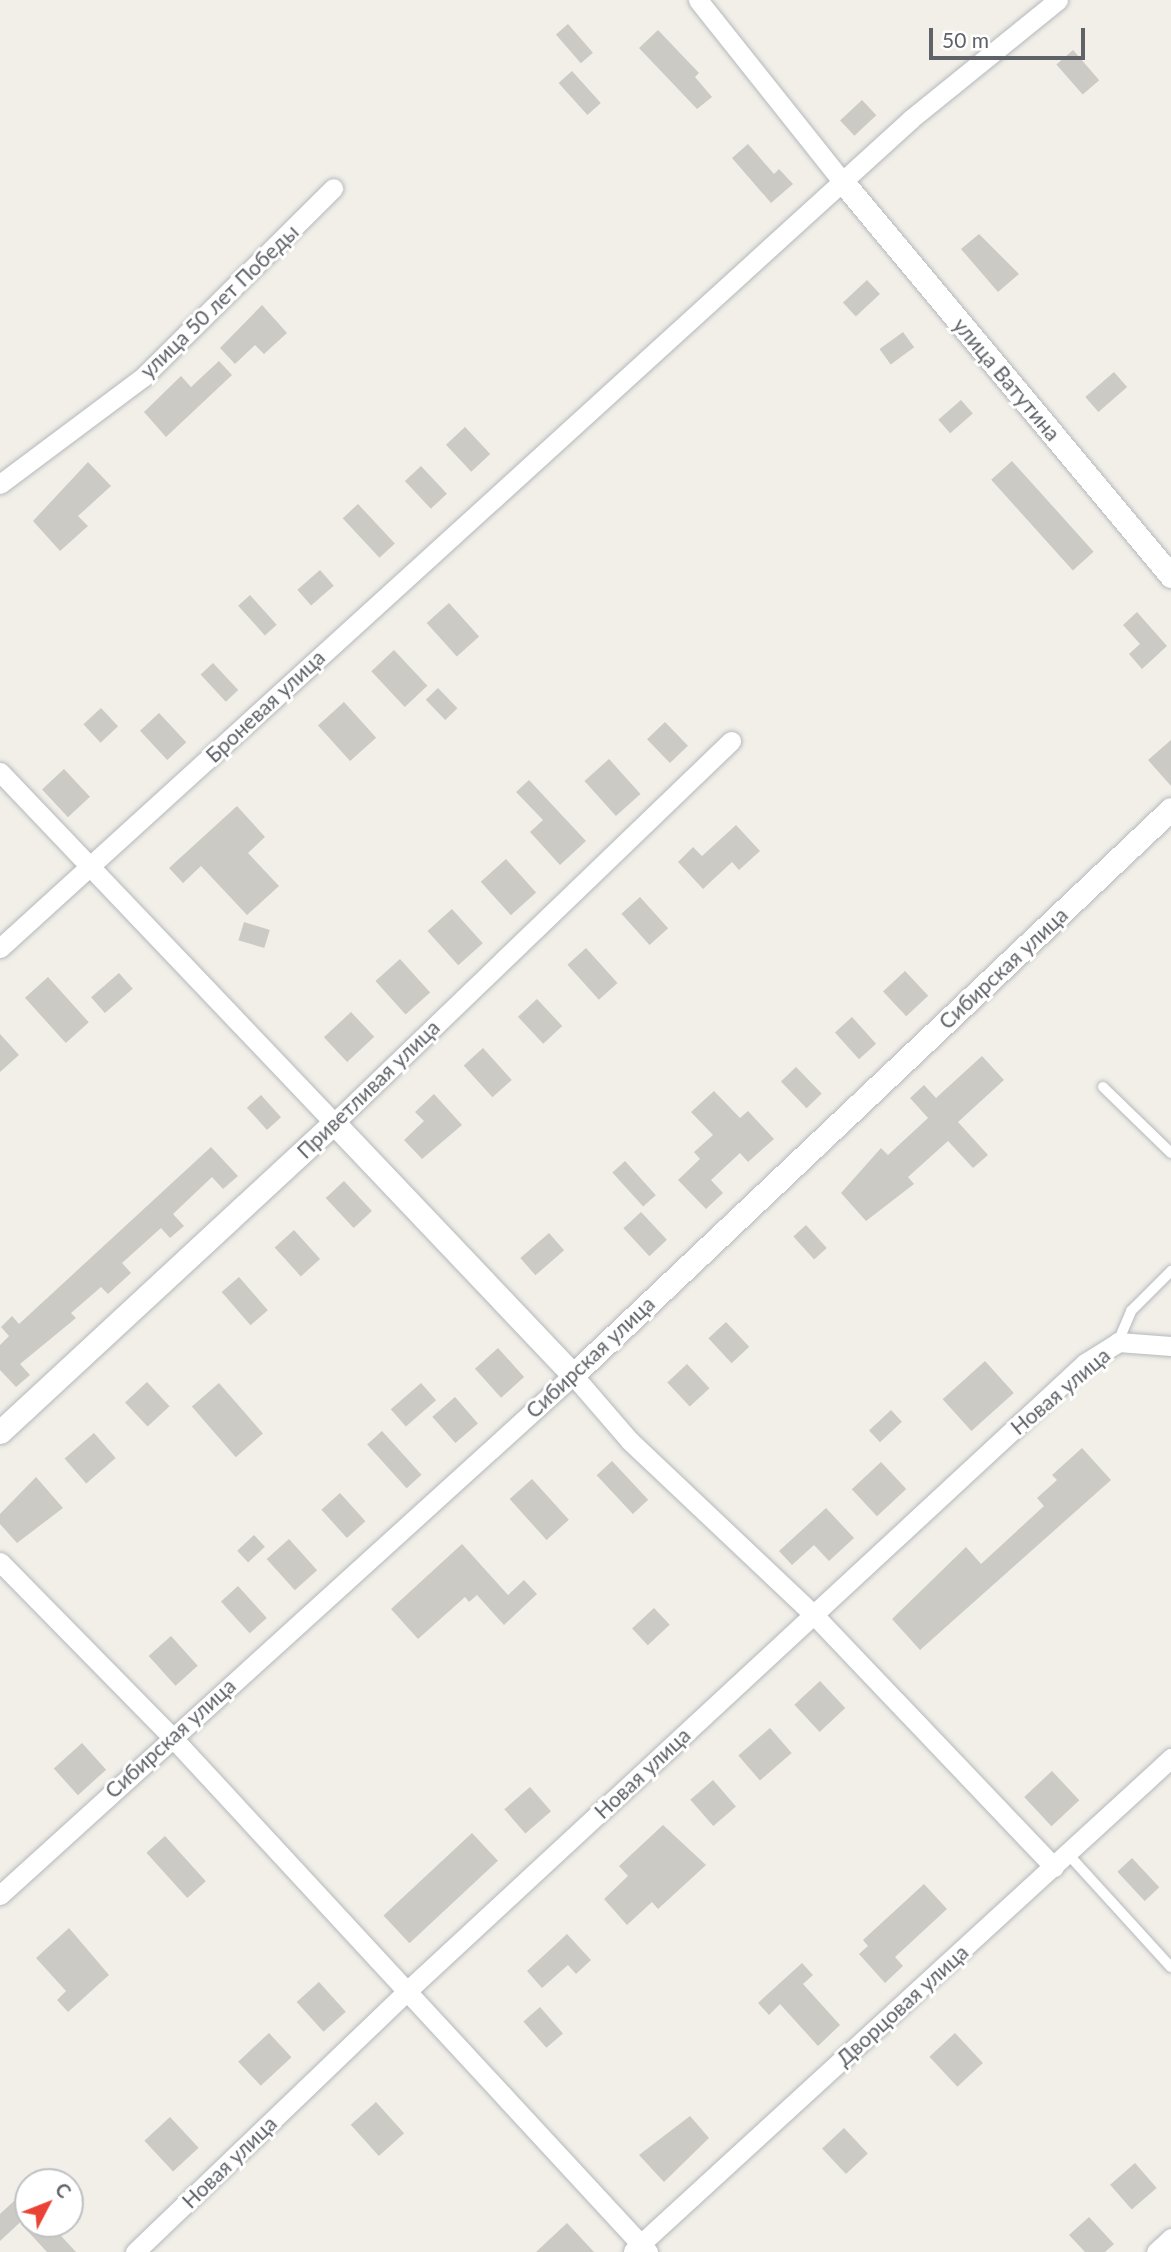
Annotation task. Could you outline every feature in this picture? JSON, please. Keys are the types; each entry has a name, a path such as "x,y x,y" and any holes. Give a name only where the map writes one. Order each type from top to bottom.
{"street":[{"name":"улица Ватутина","path":"698,0 842,181 1171,576"},
{"path":"842,181 1058,0"},
{"name":"Броневая улица","path":"0,948 529,463 842,181"},
{"name":"улица 50 лет Победы","path":"0,484 143,377 333,188"},
{"name":"Приветливая улица","path":"0,1432 334,1123 731,741"},
{"path":"0,772 573,1375 630,1441 814,1615 1061,1860"},
{"name":"Сибирская улица","path":"0,1895 171,1736 573,1375 1171,809"},
{"name":"Новая улица","path":"135,2252 406,1992 1085,1363 1118,1342 1171,1346"},
{"path":"0,1562 171,1736 640,2249"},
{"name":"Дворцовая улица","path":"640,2249 1171,1758"},
{"path":"1156,2252 1171,2238"}],"lane":[{"path":"1103,1087 1171,1153"},
{"path":"1118,1342 1131,1311 1171,1271"},
{"path":"1061,1860 1171,1967"}],"building":[{"path":"568,24 593,53 581,63 556,34"},
{"path":"658,30 699,73 695,77 712,97 697,109 639,48"},
{"path":"1073,50 1099,80 1083,95 1056,64"},
{"path":"572,71 601,103 587,115 559,83"},
{"path":"862,100 876,115 854,136 840,120"},
{"path":"748,144 774,174 779,169 793,184 771,203 732,158"},
{"path":"979,234 1019,274 998,292 961,249"},
{"path":"867,280 880,294 856,316 843,303"},
{"path":"262,305 287,333 264,354 255,345 235,364 220,348"},
{"path":"903,332 914,347 891,364 880,349"},
{"path":"219,361 232,375 166,437 144,412 181,376 191,387"},
{"path":"1114,372 1127,387 1098,412 1085,397"},
{"path":"961,400 973,414 950,433 938,420"},
{"path":"465,427 490,454 471,472 446,445"},
{"path":"1012,461 1094,552 1073,570 991,480"},
{"path":"88,462 111,486 78,516 88,526 60,551 33,521"},
{"path":"421,466 447,494 431,509 405,481"},
{"path":"358,504 395,543 379,558 343,518"},
{"path":"320,570 334,586 311,606 297,590"},
{"path":"250,595 277,625 265,635 238,606"},
{"path":"449,603 479,636 457,657 427,623"},
{"path":"1137,612 1167,646 1142,669 1129,654 1140,644 1123,625"},
{"path":"394,650 427,686 405,707 371,671"},
{"path":"213,663 238,690 226,702 201,675"},
{"path":"438,688 457,708 445,720 426,700"},
{"path":"344,702 376,738 350,761 318,725"},
{"path":"101,708 118,726 100,743 83,724"},
{"path":"159,713 186,742 167,760 140,731"},
{"path":"665,722 688,746 670,763 647,739"},
{"path":"1171,740 1171,786 1148,760"},
{"path":"609,759 640,794 616,816 584,781"},
{"path":"64,769 90,797 68,817 42,789"},
{"path":"529,780 586,841 560,865 530,832 543,820 516,792"},
{"path":"237,806 265,837 248,853 279,886 247,915 201,866 183,883 169,868"},
{"path":"736,825 760,851 739,870 732,862 703,889 678,862 693,847 702,856"},
{"path":"506,859 536,892 511,915 481,882"},
{"path":"640,897 668,928 650,945 621,914"},
{"path":"452,909 483,943 458,965 427,931"},
{"path":"244,922 270,930 264,948 238,940"},
{"path":"586,948 617,983 599,1000 567,965"},
{"path":"400,959 430,992 406,1015 375,981"},
{"path":"905,971 928,996 906,1016 883,991"},
{"path":"119,973 133,989 105,1013 91,997"},
{"path":"48,977 89,1022 66,1043 25,998"},
{"path":"537,999 562,1026 543,1044 518,1017"},
{"path":"351,1012 374,1037 347,1062 324,1037"},
{"path":"852,1017 876,1044 859,1059 835,1032"},
{"path":"0,1034 19,1055 0,1072"},
{"path":"483,1048 512,1080 492,1097 464,1065"},
{"path":"982,1056 1004,1080 958,1122 988,1155 973,1168 948,1141 908,1177 914,1184 866,1221 841,1193 881,1148 888,1155 928,1118 910,1098 924,1085 936,1098"},
{"path":"796,1067 822,1094 807,1108 781,1082"},
{"path":"714,1091 740,1118 748,1111 774,1139 748,1162 740,1153 711,1180 723,1193 706,1209 678,1180 700,1159 694,1152 713,1135 691,1112"},
{"path":"434,1094 462,1125 422,1159 404,1140 424,1121 415,1112"},
{"path":"261,1095 281,1117 267,1130 247,1108"},
{"path":"211,1147 238,1176 223,1189 212,1177 173,1214 184,1226 170,1238 161,1228 122,1263 131,1273 108,1294 101,1287 71,1313 76,1318 20,1364 30,1375 16,1387 0,1370 0,1345 9,1336 1,1327 12,1316 19,1324"},
{"path":"625,1161 656,1195 643,1207 612,1172"},
{"path":"344,1181 372,1211 354,1228 326,1198"},
{"path":"641,1212 667,1240 649,1256 623,1228"},
{"path":"806,1225 827,1248 814,1259 793,1236"},
{"path":"294,1230 320,1259 301,1276 275,1247"},
{"path":"549,1233 564,1250 535,1275 520,1258"},
{"path":"239,1277 268,1310 251,1325 222,1292"},
{"path":"726,1322 749,1347 732,1363 708,1338"},
{"path":"498,1348 524,1377 501,1398 475,1369"},
{"path":"985,1361 1014,1393 971,1431 943,1399"},
{"path":"687,1364 710,1388 690,1407 667,1382"},
{"path":"147,1382 170,1406 148,1427 125,1402"},
{"path":"219,1383 263,1434 236,1457 192,1407"},
{"path":"421,1383 436,1400 406,1427 391,1409"},
{"path":"455,1397 478,1423 455,1443 432,1417"},
{"path":"891,1410 902,1422 880,1442 869,1430"},
{"path":"382,1431 421,1475 407,1488 367,1444"},
{"path":"94,1433 116,1458 86,1483 65,1459"},
{"path":"1082,1448 1111,1480 920,1650 892,1619 966,1547 981,1564 1044,1506 1037,1498 1057,1480 1052,1475"},
{"path":"612,1461 648,1500 633,1514 597,1475"},
{"path":"881,1462 906,1489 877,1516 852,1489"},
{"path":"36,1477 63,1508 17,1543 0,1524 0,1514"},
{"path":"532,1479 569,1520 547,1540 510,1499"},
{"path":"340,1493 365,1521 347,1538 321,1510"},
{"path":"826,1508 854,1538 829,1561 814,1545 792,1565 779,1551"},
{"path":"254,1535 265,1547 248,1562 237,1551"},
{"path":"289,1539 317,1570 295,1590 267,1559"},
{"path":"462,1544 508,1595 524,1580 537,1594 504,1625 477,1595 469,1602 465,1597 418,1639 391,1609"},
{"path":"238,1586 267,1618 250,1633 221,1601"},
{"path":"654,1608 670,1625 648,1645 632,1628"},
{"path":"171,1636 198,1666 175,1686 149,1656"},
{"path":"820,1681 845,1708 820,1732 794,1705"},
{"path":"770,1728 792,1753 760,1780 738,1756"},
{"path":"82,1743 106,1770 78,1795 54,1768"},
{"path":"1052,1771 1079,1800 1051,1826 1024,1797"},
{"path":"713,1780 736,1806 713,1826 690,1800"},
{"path":"530,1787 551,1811 525,1833 504,1809"},
{"path":"663,1825 706,1865 658,1909 652,1902 627,1925 604,1899 628,1876 619,1866"},
{"path":"472,1833 498,1861 409,1943 384,1916"},
{"path":"165,1836 206,1881 187,1898 146,1853"},
{"path":"1132,1858 1159,1887 1145,1901 1117,1872"},
{"path":"924,1884 947,1909 895,1957 903,1966 885,1983 859,1954 868,1946 863,1940"},
{"path":"69,1928 109,1975 68,2012 57,2000 66,1991 36,1958"},
{"path":"567,1934 591,1960 576,1974 568,1965 542,1988 527,1971"},
{"path":"802,1963 813,1975 803,1984 840,2025 818,2046 780,2004 769,2015 758,2003"},
{"path":"319,1982 346,2012 323,2032 297,2002"},
{"path":"540,2007 563,2033 546,2048 523,2021"},
{"path":"269,2033 292,2057 261,2086 238,2062"},
{"path":"955,2033 983,2063 957,2087 929,2057"},
{"path":"376,2102 404,2133 379,2156 351,2125"},
{"path":"690,2116 709,2138 664,2182 639,2155"},
{"path":"170,2117 199,2148 173,2172 144,2141"},
{"path":"844,2128 868,2154 846,2174 822,2148"},
{"path":"1135,2163 1157,2188 1132,2210 1110,2185"},
{"path":"14,2201 14,2228 0,2241 0,2214"},
{"path":"1089,2217 1114,2244 1105,2252 1085,2252 1069,2235"},
{"path":"567,2223 594,2252 536,2252"},
{"path":"34,2238 63,2238 76,2252 47,2252"}]}
